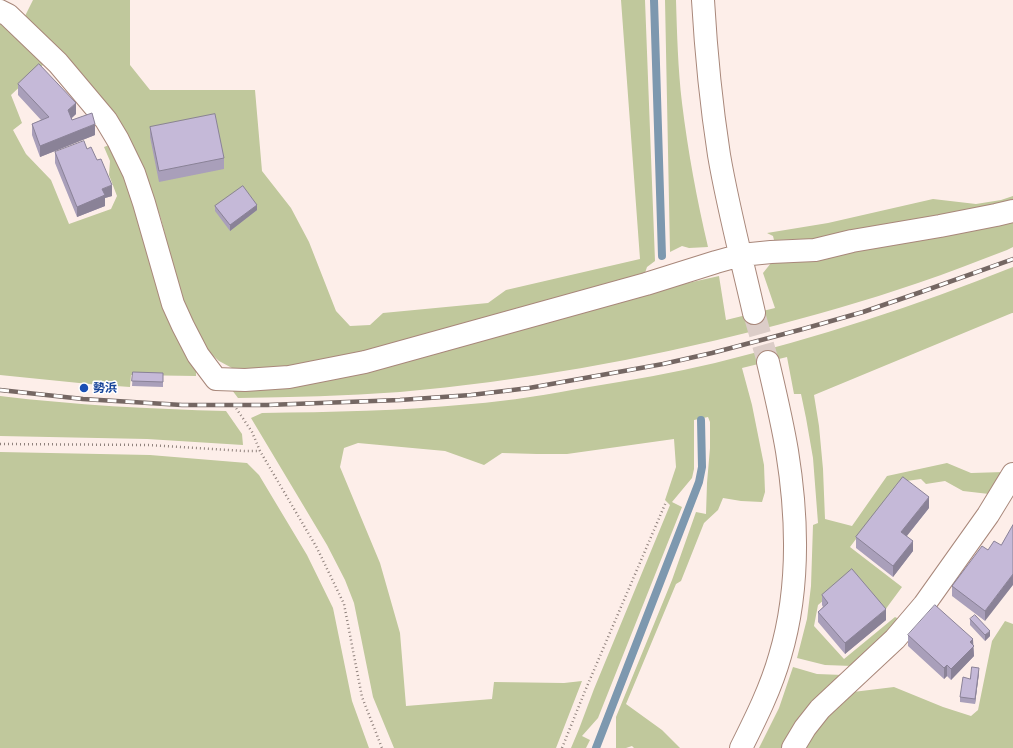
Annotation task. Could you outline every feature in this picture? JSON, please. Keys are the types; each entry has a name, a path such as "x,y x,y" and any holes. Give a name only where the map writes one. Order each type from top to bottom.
{"street":[{"path":"703,0 713,114 720,156 754,313"},
{"path":"0,11 8,15 58,63 106,120 118,140 134,173 144,202 173,304 182,326 198,355 216,379 245,380 289,377 365,362 646,284 741,255 815,250 852,241 996,215 1013,210"},
{"path":"741,748 764,702 780,656 790,613 795,572 796,530 792,489 787,451 768,362"},
{"path":"793,748 805,728 820,709 895,639 924,605 988,515 1012,478"}],"path":[{"path":"216,379 225,390 252,432 260,451 317,548 344,604 362,697 382,748"},
{"path":"0,444 148,445 260,451"},
{"path":"562,748 666,502"}],"green space":[{"path":"33,0 130,0 130,65 150,90 255,90 262,171 291,208 309,242 336,311 350,326 370,325 383,313 488,303 506,290 640,259 621,0 645,0 655,261 647,267 644,276 360,356 251,372 232,368 219,361 208,351 182,301 161,219 144,172 68,58 25,16"},
{"path":"665,0 676,0 682,103 693,176 708,247 689,248 682,246 670,252"},
{"path":"0,20 44,64 11,95 22,123 13,130 26,154 51,180 69,224 111,209 117,196 109,175 110,161 104,147 112,144 127,177 171,325 186,356 196,371 196,376 131,375 130,387 0,375"},
{"path":"1013,196 1013,204 814,239 774,240 773,236 767,233 828,223 933,199 976,204 1001,200"},
{"path":"1013,218 1013,247 1007,250 898,290 819,314 670,351 580,368 491,382 400,392 238,398 229,386 364,372 450,350 679,285 719,276 726,320 775,308 763,273 771,263 815,259"},
{"path":"1013,267 1013,313 814,395 819,426 823,469 825,519 852,526 887,476 947,463 971,473 1004,472 989,494 963,491 945,481 926,484 921,479 899,482 850,547 902,587 885,610 854,575 818,605 814,626 844,659 895,617 899,619 885,635 852,666 825,665 797,658 807,619 811,586 813,525 818,523 813,458 806,418 801,394 794,394 787,357 742,368 752,405 764,465 765,492 762,502 723,498 718,510 704,523 681,581 676,584 626,704 662,730 680,748 634,748 632,746 626,748 616,748 616,717 672,580 696,512 706,514 710,448 710,422 708,417 694,420 694,469 692,478 672,502 682,507 598,718 582,736 590,740 586,748 571,748 670,505 665,500 676,467 674,439 567,454 502,453 484,465 445,451 358,443 344,448 340,467 380,563 400,633 406,706 492,699 494,682 564,683 582,681 556,748 394,748 373,697 354,603 345,580 327,545 251,418 262,413 392,410 486,403 545,395 668,373 715,363 828,332 940,295"},
{"path":"0,396 113,406 226,411 242,434 243,445 147,439 0,436"},
{"path":"0,452 150,455 247,463 259,475 307,555 333,608 352,701 369,748 0,748"},
{"path":"1005,621 1013,624 1013,748 804,748 829,715 853,692 894,687 943,707 971,716 978,710 992,641"},
{"path":"793,667 817,674 843,675 783,748 759,748 779,708"}],"building":[{"path":"39,64 76,103 68,110 72,120 92,113 95,124 40,146 32,124 49,117 18,84"},
{"path":"215,114 224,158 159,171 150,127"},
{"path":"84,141 87,149 91,147 97,160 101,159 112,185 102,189 105,195 77,207 55,152"},
{"path":"243,186 257,205 230,225 215,206"},
{"path":"133,372 163,373 163,382 132,381"},
{"path":"903,477 929,497 901,532 913,541 893,566 856,537"},
{"path":"1013,525 1013,574 985,611 952,586 982,546 988,550 994,541 1001,545"},
{"path":"852,569 886,609 845,643 818,612 828,603 822,595"},
{"path":"935,605 973,639 970,642 974,646 951,669 947,665 944,668 908,635"},
{"path":"975,615 990,631 985,635 970,619"},
{"path":"972,667 979,668 975,699 960,697 963,677 970,679"}],"waterway":[{"path":"654,0 662,256"},
{"path":"596,748 699,482 702,467 701,420"}],"tunnel":[{"path":"754,313 768,362"}],"railway":[{"path":"0,390 83,399 182,405 267,405 400,400 471,395 529,388 663,364 712,353 803,329 863,312 1013,259"}],"place":[{"name":"勢浜","path":"84,388"}]}
